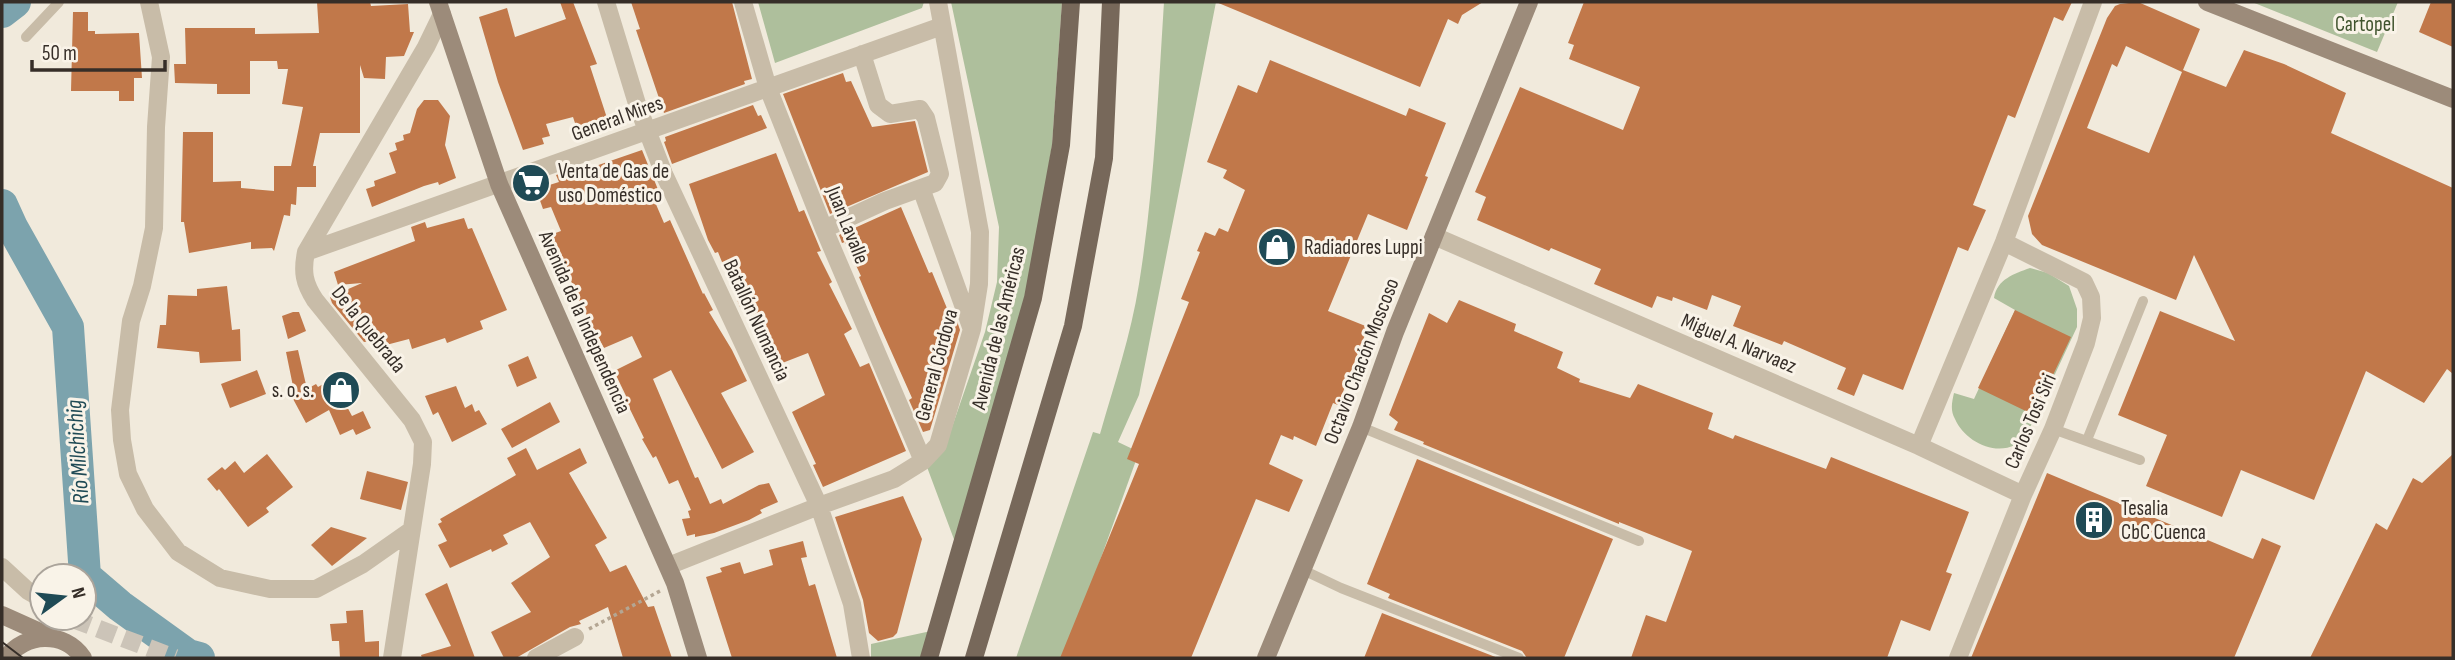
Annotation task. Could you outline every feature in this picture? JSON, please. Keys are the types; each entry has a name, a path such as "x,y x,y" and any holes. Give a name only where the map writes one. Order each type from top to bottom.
{"main road":[{"name":"Avenida de las Américas","path":"929,658 1033,298 1061,145 1071,2"},
{"path":"974,658 1073,326 1104,158 1111,2"}],"street":[{"path":"149,2 161,57 156,127 154,228 142,286 131,321 120,410 128,474 145,509 177,552 220,578 270,589 316,589 363,564 410,531"},
{"name":"Batallón Numancia","path":"606,2 648,131 670,187 819,506 852,604 861,658"},
{"name":"Juan Lavalle","path":"743,2 768,88 824,229 923,461"},
{"name":"General Córdova","path":"668,566 894,479 923,461 938,445 972,329 979,284 980,232 938,2"},
{"name":"Octavio Chacón Moscoso","path":"1266,658 1361,427 1395,332 1529,2"},
{"path":"1919,446 2004,242 2093,2"},
{"path":"2207,2 2453,99"},
{"path":"306,252 426,47 440,8"},
{"name":"Avenida de la Independencia","path":"440,8 499,184 668,566 698,658"},
{"name":"General Mires","path":"306,252 942,26"},
{"path":"824,229 885,201 935,183 940,174 926,118 920,109 890,114 878,105 862,54"},
{"path":"921,188 972,329"},
{"name":"Miguel A. Narvaez","path":"1434,236 1919,446 2023,495"},
{"name":"Carlos Tosi Siri","path":"1958,658 2023,495 2053,429 2086,343 2092,318 2091,297 2084,282 2004,242"},
{"name":"De la Quebrada","path":"306,252 302,269 310,293 412,420 423,442 422,464 392,658"},
{"path":"363,564 384,564 395,570 402,590"},
{"path":"2,567 28,591"},
{"path":"2,615 97,658"},
{"path":"536,658 575,637"},
{"path":"6,658 25,642 36,639 63,642 82,658"}],"lane":[{"path":"26,37 59,2"},
{"path":"2087,440 2143,301"},
{"path":"1361,427 1639,541"},
{"path":"2053,429 2140,460"},
{"path":"1303,570 1341,588 1519,658"}],"path":[{"path":"575,637 675,583"}],"green space":[{"path":"758,2 924,2 922,8 775,63"},
{"path":"951,2 1062,2 1052,145 1028,298 955,542 927,467 944,450 985,332 997,282 999,227"},
{"path":"1164,2 1216,2 1139,395 1118,442 1139,452 1065,658 1016,658 1093,432 1100,434 1132,322 1148,214"},
{"name":"Cartopel","path":"2252,2 2398,2 2377,52"},
{"path":"2030,268 2048,273 2069,286 2077,309 2077,327 2027,434 2015,445 1998,449 1980,444 1959,427 1952,412 1952,403 1954,393 1974,399 2015,310 1994,298 1999,286 2007,278"},
{"path":"931,631 923,658 871,658 871,644"}],"building":[{"path":"317,2 370,2 371,6 408,4 410,32 414,32 404,56 386,57 385,79 364,78 360,65 360,133 320,133 313,166 316,166 316,187 297,187 296,205 291,204 290,216 284,215 274,251 272,248 251,249 251,242 189,253 184,222 181,222 183,132 213,132 213,182 241,181 241,188 274,191 274,166 291,166 303,107 282,104 288,69 278,69 277,61 250,61 250,94 217,94 217,84 175,83 174,64 186,64 185,28 255,28 255,34 319,33"},
{"path":"560,2 573,2 597,64 590,66 607,118 599,120 600,124 578,132 573,117 546,124 550,136 542,138 544,144 523,150 498,82 479,17 507,8 515,37 566,19"},
{"path":"631,2 732,2 752,79 744,81 745,84 664,113 636,30 640,29"},
{"path":"1216,2 1483,2 1462,15 1458,24 1448,19 1420,87"},
{"path":"1584,2 2072,2 2063,21 2054,17 2015,118 2008,115 1973,205 1986,210 1968,251 1958,247 1903,390 1863,374 1854,396 1837,389 1846,368 1784,341 1782,345 1733,326 1741,306 1712,295 1707,310 1673,297 1672,301 1657,296 1652,308 1594,284 1601,269 1551,248 1549,251 1477,220 1486,197 1475,192 1520,87 1623,130 1640,87 1569,59 1574,45 1568,43"},
{"path":"2138,2 2200,29 2183,70 2226,87 2244,50 2284,64 2346,93 2331,133 2453,188 2453,374 2447,369 2424,403 2366,371 2314,500 2241,470 2222,517 2146,486 2167,435 2118,415 2160,311 2235,341 2194,255 2176,300 2042,245 2032,234 2028,216 2107,18 2115,6","holes":["2126,46 2182,72 2149,153 2087,128 2112,64 2117,67"]},
{"path":"2431,2 2453,2 2453,47 2419,32"},
{"path":"73,12 88,12 88,31 95,31 95,34 139,33 142,78 134,78 134,101 119,101 119,91 71,91"},
{"path":"1270,60 1406,116 1409,108 1446,123 1425,176 1428,177 1407,230 1368,214 1328,311 1368,327 1338,405 1333,403 1316,446 1294,436 1293,440 1281,435 1269,464 1303,480 1289,512 1256,499 1191,658 1060,658 1139,464 1127,459 1189,302 1181,299 1200,252 1197,251 1205,232 1215,236 1219,228 1228,232 1245,190 1223,178 1227,170 1207,162 1238,85 1257,93"},
{"path":"843,73 846,82 851,81 872,127 915,121 928,172 830,214 783,94"},
{"path":"424,100 438,100 450,116 445,145 456,178 439,185 438,182 424,186 372,207 366,189 375,186 374,181 396,173 389,153 397,150 395,143 404,140 403,135 410,133 417,109"},
{"path":"753,105 767,128 672,164 664,142 665,137"},
{"path":"642,150 659,192 652,195 664,223 670,220 703,294 713,310 709,312 747,381 721,393 754,452 722,469 671,370 653,379 695,478 698,477 710,504 721,499 723,504 759,485 769,483 778,502 760,510 762,513 749,520 695,537 695,534 687,536 682,519 690,518 688,511 691,510 678,480 669,484 656,456 653,458 642,439 644,438 614,371 642,357 632,336 604,348 577,297 559,248 556,249 550,235 561,231 551,207 543,209 537,192 559,182 556,175 583,166 584,170"},
{"path":"776,153 799,212 804,210 821,251 817,252 832,282 829,284 852,329 844,334 860,367 869,363 906,451 823,487 813,465 816,464 792,412 825,395 808,353 772,367 745,305 740,307 718,252 715,253 708,240 689,184"},
{"path":"901,207 929,273 932,272 951,318 955,315 960,330 930,430 923,432 909,400 912,398 859,277 861,276 839,235"},
{"path":"464,218 468,229 472,228 507,310 480,321 483,329 447,343 445,338 412,349 409,339 386,345 384,339 364,342 330,297 362,283 338,285 334,272 415,241 411,227 425,222 427,228"},
{"path":"227,286 232,330 240,329 241,361 200,363 199,352 157,348 160,325 166,325 168,295 197,296 197,289"},
{"path":"1459,300 1516,324 1514,331 1563,352 1557,368 1580,379 1579,382 1630,398 1638,384 1713,413 1708,429 1733,439 1735,435 1826,469 1831,457 1969,512 1946,572 1952,574 1930,631 1901,620 1887,658 1631,658 1646,615 1666,622 1692,551 1619,524 1394,430 1398,422 1389,415 1429,313 1447,323"},
{"path":"2015,310 2071,337 2034,415 1978,388"},
{"path":"299,312 306,331 288,339 282,316"},
{"path":"298,350 307,389 325,383 330,392 337,388 352,416 363,411 371,428 356,435 353,429 340,435 329,410 306,423 292,397 295,396 286,352"},
{"path":"528,356 537,378 517,387 508,365"},
{"path":"257,370 266,394 230,408 221,384"},
{"path":"456,386 465,408 472,404 475,412 479,410 487,424 452,442 438,412 433,415 425,396"},
{"path":"550,402 560,422 512,448 501,429"},
{"path":"526,448 537,470 580,448 587,463 569,473 607,538 595,545 610,572 626,565 648,607 654,606 672,658 623,658 608,607 516,658 504,658 491,632 531,612 511,583 550,557 530,522 503,535 508,544 450,568 438,545 447,541 438,524 442,522 440,519 516,475 507,458"},
{"path":"267,454 293,487 266,508 269,512 248,527 219,489 217,491 207,479 222,467 225,470 235,461 244,473"},
{"path":"2453,454 2453,658 2310,658 2376,523 2387,530 2413,478 2422,483"},
{"path":"1417,459 1613,539 1564,658 1527,658 1522,651 1388,598 1390,594 1367,584"},
{"path":"367,471 408,482 401,510 360,499"},
{"name":"Tesalia CbC Cuenca","path":"2047,473 2253,559 2262,538 2281,546 2234,658 1971,658"},
{"path":"903,496 922,539 897,633 893,637 878,641 869,633 863,600 835,517"},
{"path":"331,527 367,538 332,566 311,545"},
{"path":"803,541 807,557 801,558 809,586 815,584 837,658 732,658 706,577 722,572 720,568 740,562 744,574 773,565 769,550"},
{"path":"447,583 475,658 422,658 421,655 451,646 425,594"},
{"path":"363,610 365,642 379,641 379,658 340,658 339,641 332,641 330,624 347,623 346,611"},
{"path":"1382,613 1498,658 1364,658"}],"waterway":[{"name":"Río Milchichig","path":"2,12 15,2"},
{"name":"Río Milchichig","path":"2,205 68,327 85,576 120,606 188,655 199,658"}],"tunnel":[{"path":"98,629 175,658"}],"tram line":[{"path":"2,642 23,658"}],"place":[{"name":"Venta de Gas de uso Doméstico","path":"531,183"},
{"name":"Radiadores Luppi","path":"1277,247"},
{"name":"s. o. s.","path":"341,390"},
{"name":"Tesalia CbC Cuenca","path":"2094,520"}]}
